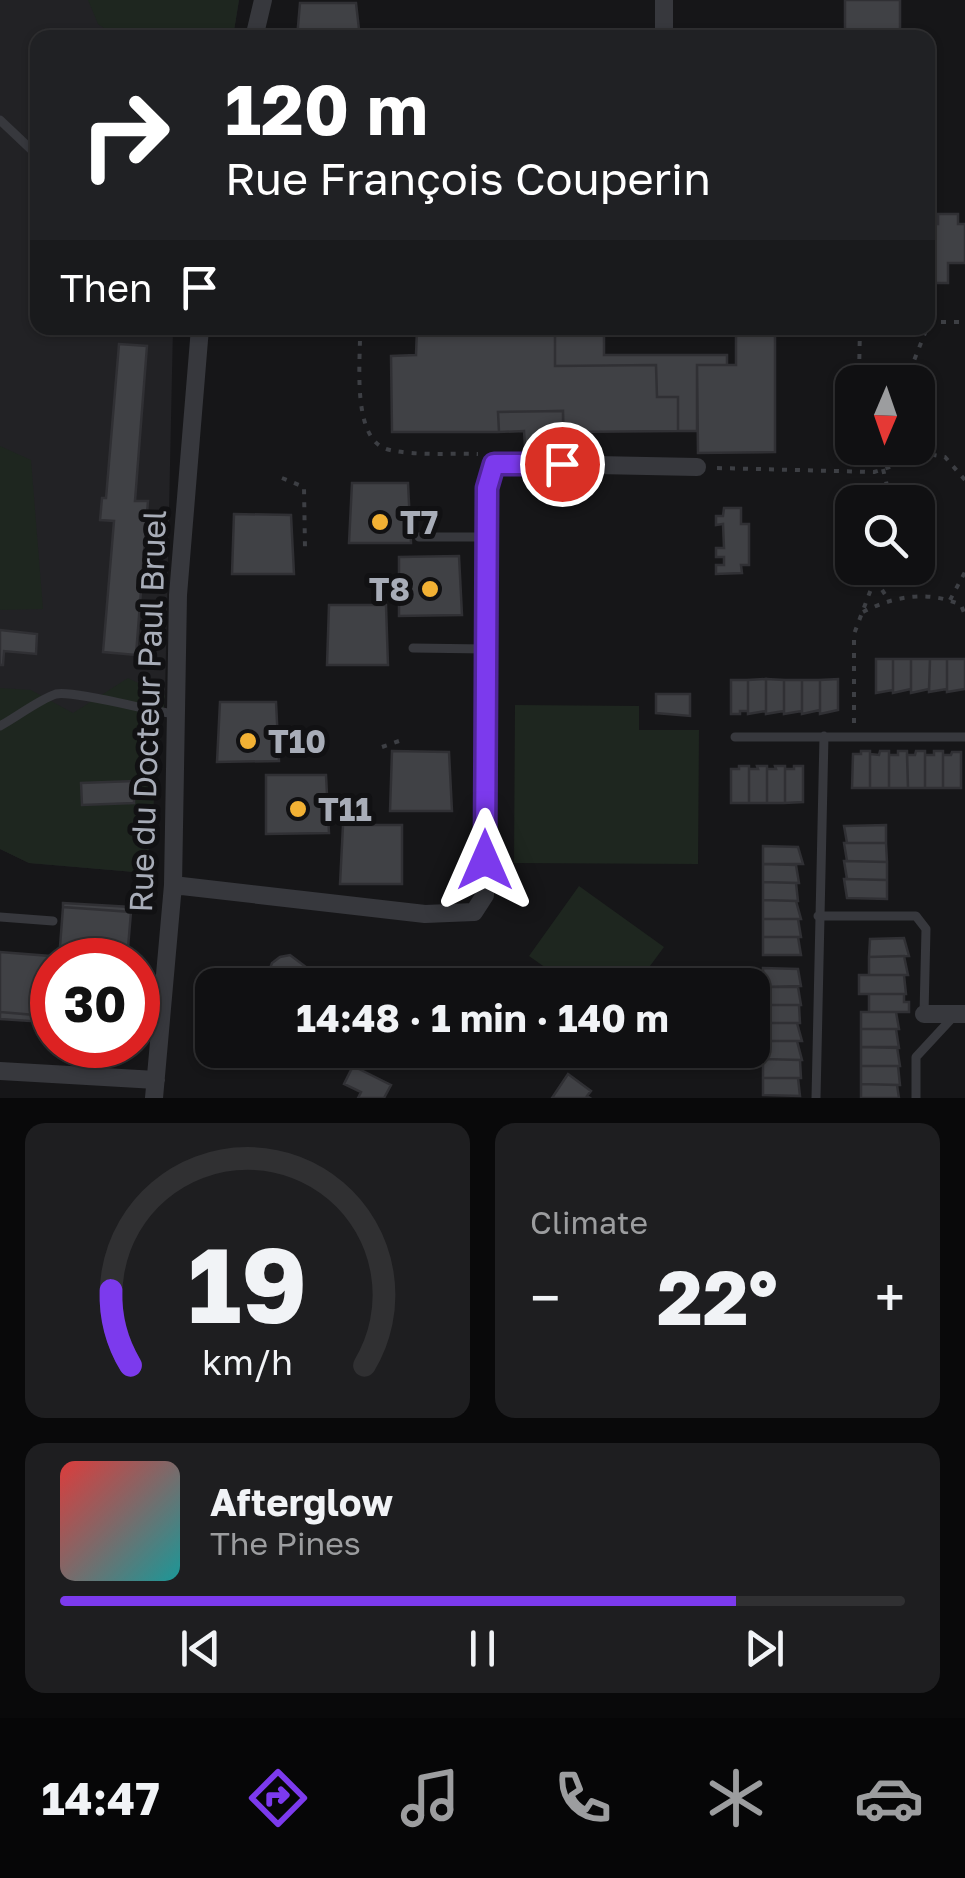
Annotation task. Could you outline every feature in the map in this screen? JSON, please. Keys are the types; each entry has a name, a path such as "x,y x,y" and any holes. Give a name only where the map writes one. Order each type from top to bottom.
{"street":[{"path":"256,30 263,0"},
{"path":"664,0 664,30"},
{"name":"Rue du Docteur Paul Bruel","path":"155,1089 173,885 178,596 199,335"},
{"path":"173,885 425,914 474,912 485,895 487,488 494,464 696,467"},
{"path":"924,1014 960,1014"},
{"path":"0,1071 155,1089"}],"lane":[{"path":"0,120 30,148"},
{"path":"420,538 487,537"},
{"path":"413,648 486,649"},
{"path":"0,726 57,694 175,714"},
{"path":"816,1098 824,736"},
{"path":"735,737 965,737"},
{"path":"818,916 916,916 926,929 924,1014"},
{"path":"0,917 53,921"},
{"path":"916,1098 916,1057 960,1014"}],"path":[{"path":"935,324 965,322"},
{"path":"360,335 362,420 372,440 387,450 480,454 494,464"},
{"path":"860,335 860,365"},
{"path":"913,365 924,335"},
{"path":"935,455 945,457 965,480"},
{"path":"696,467 874,472 896,465"},
{"path":"884,469 887,485"},
{"path":"282,478 304,487 305,548"},
{"path":"950,600 965,572"},
{"path":"854,736 854,634 873,585"},
{"path":"878,585 888,599"},
{"path":"863,612 888,599 941,596 961,604 965,615"},
{"path":"382,747 399,741"}],"shaded area":[{"path":"0,0 239,0 234,30 30,30 30,335 173,335 165,696 146,873 29,863 0,849"},
{"path":"88,0 239,0 234,30 107,30 98,24"},
{"path":"0,446 31,460 43,609 0,610"},
{"path":"128,678 165,696 146,873 29,863 0,849 0,688 31,690 73,713"},
{"path":"515,705 639,706 639,730 699,730 698,864 514,863"},
{"path":"579,886 664,947 649,968 546,968 529,956"}],"building":[{"path":"845,0 900,0 900,30 845,30"},
{"path":"300,3 356,3 359,30 298,30"},
{"path":"938,214 958,214 958,224 965,224 965,263 948,263 948,283 935,283"},
{"path":"417,335 555,335 555,366 656,365 657,397 678,397 678,431 563,432 563,411 498,412 499,432 392,432 391,356 416,355"},
{"path":"555,335 604,335 604,355 727,355 727,365 697,365 697,431 678,431 678,397 657,397 656,365 555,366"},
{"path":"736,335 775,335 775,452 698,453 697,365 736,365"},
{"path":"119,344 147,346 135,501 148,501 136,655 103,652 114,521 100,520 102,498 106,498"},
{"path":"563,411 564,449 531,450 531,446 525,446 524,431 499,432 498,412"},
{"name":"T7","path":"352,483 408,483 411,543 349,543"},
{"path":"724,508 741,508 741,524 749,524 749,565 741,565 742,573 716,574 716,565 724,565 724,557 716,557 716,548 724,548 723,524 716,525 716,516 723,516"},
{"path":"234,514 291,515 294,574 232,574"},
{"name":"T8","path":"459,556 462,615 399,616 399,557"},
{"path":"329,605 386,605 388,665 327,665"},
{"path":"0,630 37,634 36,654 4,651 0,665"},
{"path":"876,659 893,659 893,690 876,693"},
{"path":"893,659 911,659 911,689 893,693"},
{"path":"911,659 930,659 929,689 911,693"},
{"path":"930,659 947,659 947,689 929,692"},
{"path":"947,659 965,659 965,689 947,692"},
{"path":"766,679 766,711 748,714 748,680"},
{"path":"766,679 784,680 784,711 766,714"},
{"path":"838,679 838,710 820,714 820,680"},
{"path":"731,680 748,680 748,711 731,714"},
{"path":"784,680 802,680 802,711 784,714"},
{"path":"802,680 820,680 820,710 802,714"},
{"path":"656,694 690,694 690,716 656,713"},
{"name":"T10","path":"220,702 276,702 279,761 217,762"},
{"path":"392,751 449,752 452,811 390,811"},
{"path":"870,751 870,788 852,788 853,754"},
{"path":"880,751 889,751 889,788 870,788 870,754 879,755"},
{"path":"898,751 907,751 908,788 889,788 889,755 898,755"},
{"path":"916,751 925,751 925,788 908,788 907,755 915,755"},
{"path":"934,751 943,751 943,788 925,788 925,755 934,755"},
{"path":"961,752 961,788 943,788 943,755"},
{"path":"749,766 749,803 731,803 731,769"},
{"path":"757,766 767,766 767,803 749,803 749,769 758,769"},
{"path":"775,766 785,766 785,803 767,803 767,769 776,769"},
{"path":"803,766 803,802 785,803 785,769"},
{"name":"T11","path":"266,775 326,775 329,833 266,834"},
{"path":"134,781 134,803 82,805 81,783"},
{"path":"343,825 402,825 402,884 340,884"},
{"path":"886,825 886,843 847,843 844,826"},
{"path":"844,843 886,843 887,862 847,861"},
{"path":"763,846 798,847 803,864 763,864"},
{"path":"844,861 887,862 887,880 847,879"},
{"path":"763,864 796,865 799,883 763,882"},
{"path":"844,879 887,880 887,899 847,898"},
{"path":"763,882 796,883 798,901 763,900"},
{"path":"763,900 796,901 801,919 763,919"},
{"path":"63,903 131,907 131,912 63,907"},
{"path":"63,907 131,912 129,938 61,938"},
{"path":"763,919 798,919 801,937 763,937"},
{"path":"763,937 798,937 801,955 763,955"},
{"path":"904,938 909,956 869,957 870,939"},
{"path":"0,952 30,954 30,1015 0,1012"},
{"path":"290,955 306,968 270,968 280,957"},
{"path":"904,956 908,975 869,975 869,957"},
{"path":"770,968 798,969 801,986 770,987"},
{"path":"859,975 904,975 906,994 859,994"},
{"path":"770,987 798,987 801,1005 770,1005"},
{"path":"869,994 904,994 909,1012 869,1012"},
{"path":"770,1005 799,1005 800,1023 770,1023"},
{"path":"0,1012 30,1015 30,1021 0,1019"},
{"path":"861,1012 896,1012 899,1029 861,1029"},
{"path":"770,1023 797,1023 802,1041 770,1041"},
{"path":"861,1029 896,1029 899,1048 861,1047"},
{"path":"770,1041 797,1041 802,1060 770,1059"},
{"path":"861,1047 897,1047 900,1066 861,1066"},
{"path":"770,1059 800,1060 801,1078 763,1078 763,1068 770,1068"},
{"path":"861,1066 898,1066 900,1085 861,1084"},
{"path":"352,1068 357,1068 391,1085 384,1098 358,1098 361,1092 344,1084"},
{"path":"568,1074 591,1091 587,1096 590,1098 552,1098"},
{"path":"763,1078 798,1078 800,1096 763,1095"},
{"path":"861,1084 897,1085 899,1098 861,1098"}],"place":[{"name":"T7","path":"380,522"},
{"name":"T8","path":"430,589"},
{"name":"T10","path":"248,741"},
{"name":"T11","path":"298,809"}],"route":[{"path":"485,860 487,488 494,464 562,464"}]}
